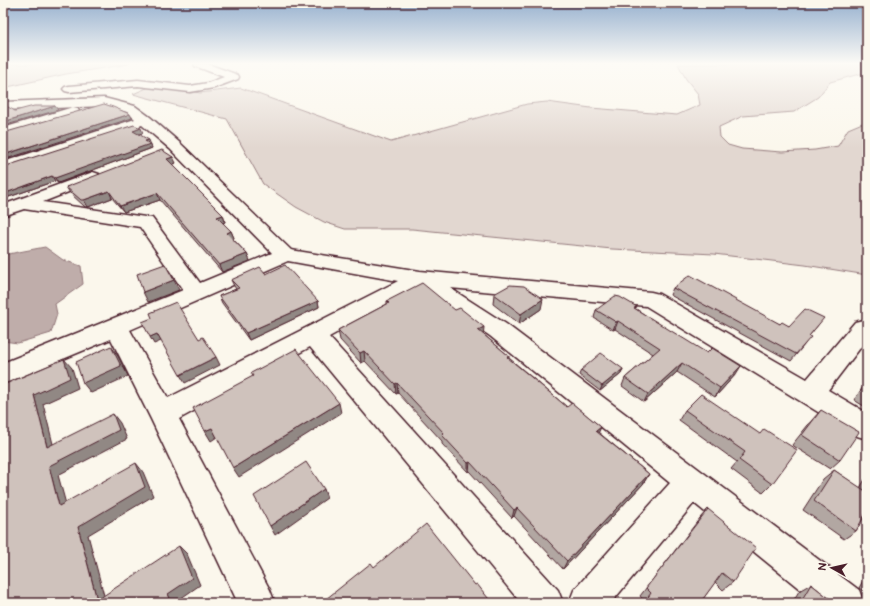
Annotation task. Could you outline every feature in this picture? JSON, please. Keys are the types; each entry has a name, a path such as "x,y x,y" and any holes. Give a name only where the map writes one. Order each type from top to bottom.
{"street":[{"path":"3,132 104,102"},
{"path":"3,106 104,102 131,109 145,120 168,148 285,255 420,278 651,299 867,427"},
{"path":"3,167 145,120"},
{"path":"3,211 110,170"},
{"path":"24,204 146,222 196,293"},
{"path":"3,374 285,255"},
{"path":"163,414 420,278"},
{"path":"420,278 498,330 846,603"},
{"path":"116,326 163,414 257,603"},
{"path":"810,394 863,328"},
{"path":"313,334 545,603"},
{"path":"587,603 691,482"}],"shaded area":[{"path":"137,92 253,92 391,142 527,104 547,102 591,108 677,115 700,105 697,92 822,92 818,97 794,112 743,116 719,127 720,137 728,145 742,149 782,152 815,150 838,146 848,129 867,121 867,275 805,265 714,254 612,249 412,229 345,229 324,222 296,207 263,184 227,119 133,94"},
{"path":"45,247 63,260 81,266 83,284 55,304 57,314 51,333 18,343 3,341 3,255"}],"building":[{"path":"104,104 130,114 3,155 3,133"},
{"path":"34,106 55,106 3,122 3,107 8,107 15,111"},
{"path":"134,125 141,128 133,131 149,140 145,141 150,144 55,178 52,176 3,194 3,167"},
{"path":"162,150 173,157 167,159 223,215 217,217 231,231 227,233 247,254 219,265 157,193 120,206 109,191 81,200 66,187"},
{"path":"165,264 174,280 143,292 137,274"},
{"path":"285,265 318,301 246,333 219,296 239,288 231,280 260,267 266,274"},
{"path":"690,275 780,324 782,322 789,326 805,309 824,318 809,336 811,337 796,354 673,288"},
{"path":"422,283 455,310 460,308 484,327 478,330 509,356 507,357 567,407 572,403 601,427 596,431 649,474 567,561 517,508 514,510 470,462 468,463 442,435 444,433 397,383 395,384 364,351 360,353 338,330 389,303 387,301"},
{"path":"510,285 524,286 543,299 521,314 494,294"},
{"path":"615,296 620,297 637,307 634,308 707,353 712,348 741,366 720,388 682,363 648,394 625,378 660,348 618,321 616,322 596,310"},
{"path":"176,302 199,339 203,337 216,357 180,375 157,334 150,337 142,322 152,318 150,313"},
{"path":"111,346 121,366 83,383 76,362"},
{"path":"296,349 339,403 233,468 212,428 205,431 193,408 253,376 251,373"},
{"path":"601,353 623,369 602,386 581,370"},
{"path":"64,359 70,378 34,395 47,447 113,414 119,430 49,466 59,506 136,463 145,487 78,527 97,600 179,546 192,578 168,594 172,603 3,603 3,385"},
{"path":"867,385 867,392 864,390"},
{"path":"701,394 760,434 764,429 797,450 772,484 739,460 745,452 685,410"},
{"path":"821,410 859,432 840,460 802,435"},
{"path":"306,462 324,489 270,526 254,496"},
{"path":"834,470 867,492 867,511 856,531 814,501"},
{"path":"708,509 756,548 733,582 722,573 700,603 644,603 651,593 646,588"},
{"path":"426,524 475,585 477,584 492,603 321,603 371,563 374,567"},
{"path":"811,584 835,603 800,603"}]}
